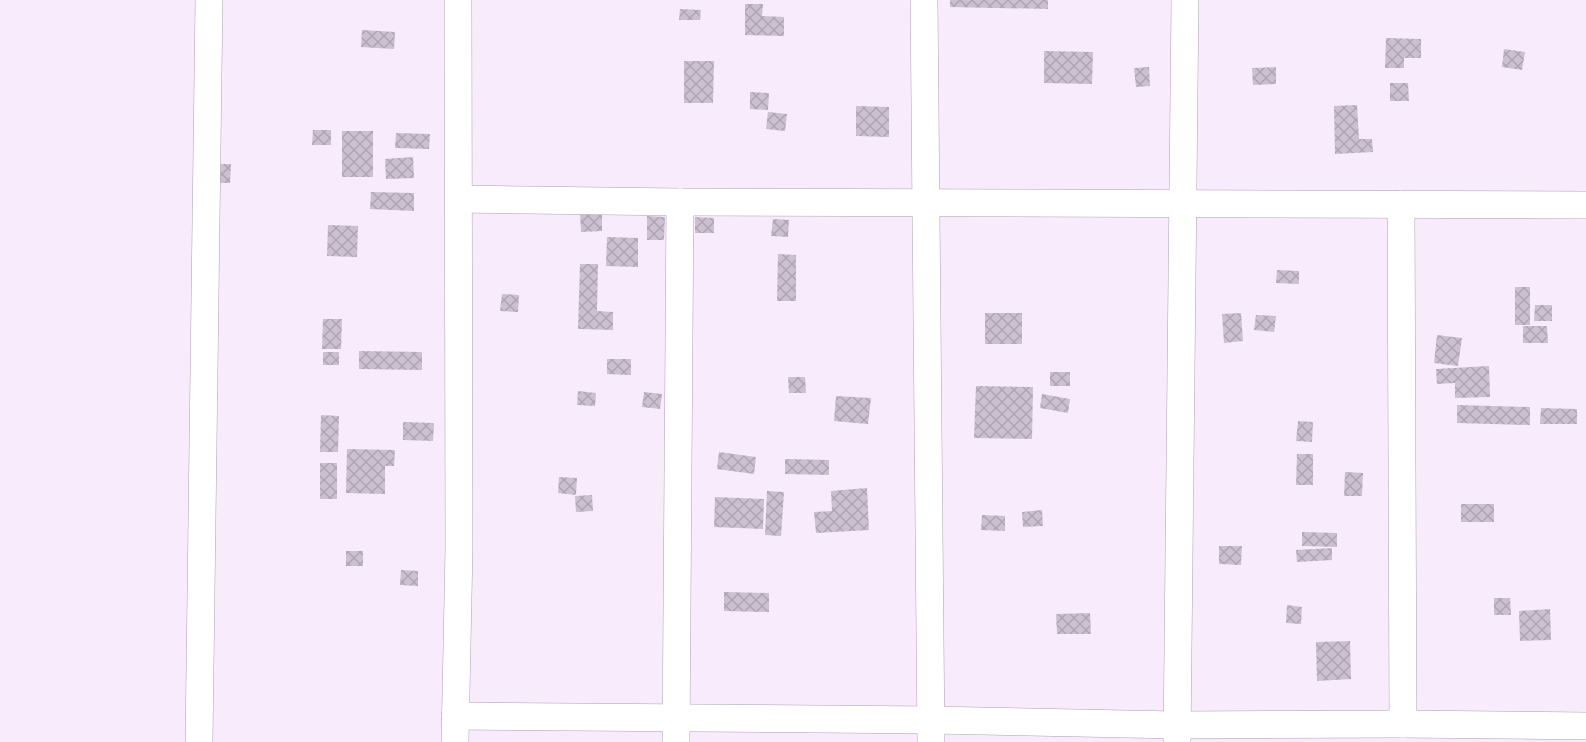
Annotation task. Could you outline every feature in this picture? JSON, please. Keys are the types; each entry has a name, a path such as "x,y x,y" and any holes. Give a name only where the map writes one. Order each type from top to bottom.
{"street":[{"path":"200,742 209,0"},
{"path":"458,0 459,549 455,729 1177,734 1403,724 1586,726"},
{"path":"924,0 931,731"},
{"path":"1177,734 1185,0"},
{"path":"459,199 1184,205 1586,205"},
{"path":"676,730 680,202"},
{"path":"1401,204 1403,724"}],"building":[{"path":"950,0 1048,0 1048,9 950,7"},
{"path":"745,4 763,4 762,16 784,17 784,36 745,35"},
{"path":"680,9 701,10 700,20 679,20"},
{"path":"362,30 395,32 394,49 361,47"},
{"path":"1386,38 1421,39 1421,58 1404,58 1404,68 1385,68"},
{"path":"1504,49 1525,52 1522,70 1502,67"},
{"path":"1044,51 1093,52 1092,84 1044,83"},
{"path":"684,61 714,61 713,103 684,103"},
{"path":"1149,67 1150,86 1136,87 1134,68"},
{"path":"1276,67 1276,84 1253,85 1252,68"},
{"path":"1390,83 1408,83 1409,101 1390,101"},
{"path":"750,92 769,93 768,110 750,109"},
{"path":"1357,105 1359,139 1372,139 1373,152 1335,154 1334,106"},
{"path":"856,106 889,107 889,137 856,136"},
{"path":"768,112 787,114 785,131 766,129"},
{"path":"313,130 331,130 331,145 312,145"},
{"path":"342,131 373,131 373,177 342,177"},
{"path":"396,133 430,134 429,149 395,148"},
{"path":"413,157 414,178 386,179 385,159"},
{"path":"218,164 231,164 230,183 218,183"},
{"path":"371,192 414,193 414,211 370,209"},
{"path":"602,212 602,231 581,232 580,213"},
{"path":"647,216 665,217 664,240 647,240"},
{"path":"695,217 714,218 714,233 695,233"},
{"path":"773,219 789,220 788,237 771,236"},
{"path":"328,225 358,226 357,257 327,256"},
{"path":"607,237 638,238 638,267 606,266"},
{"path":"778,254 796,255 796,301 777,301"},
{"path":"580,264 598,264 597,311 613,312 613,330 578,329"},
{"path":"1277,270 1299,271 1299,284 1276,283"},
{"path":"1515,287 1530,287 1530,325 1515,325"},
{"path":"502,294 519,295 518,312 500,311"},
{"path":"1535,305 1552,305 1552,321 1534,321"},
{"path":"985,313 1022,313 1022,344 985,344"},
{"path":"1241,313 1243,341 1224,343 1222,314"},
{"path":"1256,315 1276,316 1274,332 1254,330"},
{"path":"323,319 342,319 341,349 322,349"},
{"path":"1523,326 1547,326 1548,343 1523,343"},
{"path":"1437,335 1462,338 1458,366 1434,363"},
{"path":"359,351 422,352 422,370 359,369"},
{"path":"323,352 339,352 339,365 323,365"},
{"path":"607,359 631,359 631,375 607,374"},
{"path":"1489,366 1490,397 1455,398 1455,383 1437,384 1436,369"},
{"path":"1050,372 1070,372 1070,386 1050,386"},
{"path":"788,377 805,377 806,393 789,393"},
{"path":"976,386 1033,387 1032,439 974,438"},
{"path":"578,391 596,393 595,406 577,405"},
{"path":"644,392 662,394 660,409 642,407"},
{"path":"1042,394 1070,399 1068,413 1040,408"},
{"path":"836,396 871,398 868,424 834,421"},
{"path":"1457,405 1530,407 1530,425 1457,423"},
{"path":"1541,408 1577,409 1577,424 1540,424"},
{"path":"321,415 339,416 338,452 320,452"},
{"path":"1298,421 1313,422 1312,442 1296,441"},
{"path":"403,422 434,423 433,441 403,440"},
{"path":"347,449 395,450 394,466 385,466 385,494 346,493"},
{"path":"719,452 756,457 754,474 717,469"},
{"path":"1297,454 1313,454 1313,485 1296,485"},
{"path":"785,459 829,460 829,475 785,474"},
{"path":"320,463 337,463 337,499 320,499"},
{"path":"1345,472 1363,473 1362,496 1344,496"},
{"path":"559,477 577,478 576,495 558,493"},
{"path":"867,488 869,530 816,533 814,512 832,511 831,491"},
{"path":"767,491 784,492 781,536 765,535"},
{"path":"592,495 593,511 576,512 575,496"},
{"path":"715,497 764,499 763,529 714,527"},
{"path":"1461,504 1494,504 1494,522 1461,522"},
{"path":"1042,510 1043,526 1023,527 1022,512"},
{"path":"982,515 1005,516 1005,531 981,530"},
{"path":"1302,532 1337,533 1337,547 1302,546"},
{"path":"1219,546 1242,546 1241,565 1219,564"},
{"path":"1332,548 1332,560 1297,562 1296,550"},
{"path":"346,551 363,551 363,566 346,566"},
{"path":"401,570 418,571 418,586 400,585"},
{"path":"724,592 769,593 769,612 724,611"},
{"path":"1494,598 1510,598 1511,615 1494,615"},
{"path":"1287,605 1302,607 1301,624 1286,623"},
{"path":"1550,609 1551,640 1520,641 1519,611"},
{"path":"1090,613 1091,634 1057,634 1056,614"},
{"path":"1350,641 1351,679 1317,681 1316,642"}]}
